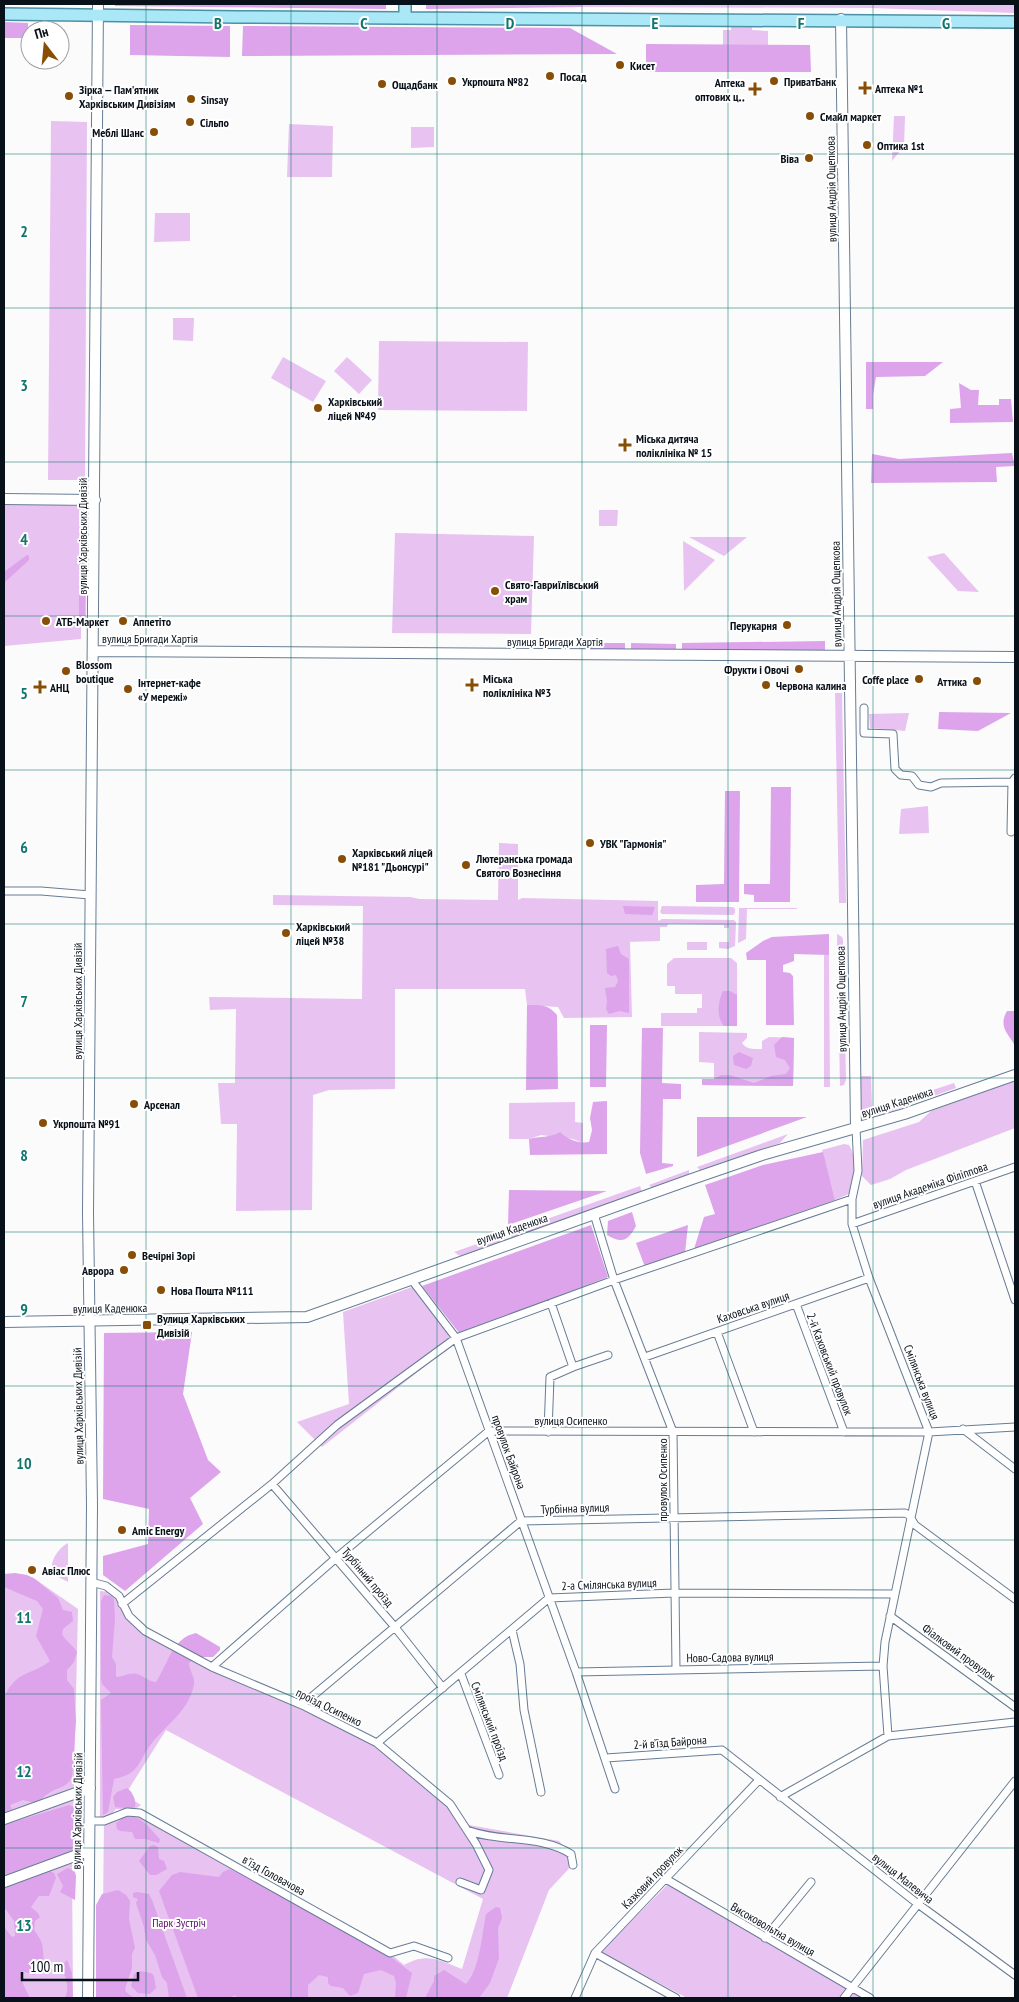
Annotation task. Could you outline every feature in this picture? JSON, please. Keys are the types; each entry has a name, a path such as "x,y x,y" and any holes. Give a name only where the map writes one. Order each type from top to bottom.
{"main road":[{"path":"405,4 405,18"},
{"path":"4,14 1015,22"}],"street":[{"name":"вулиця Харківських Дивізій","path":"88,1998 91,1582 89,1321 90,895 94,650 98,4"},
{"name":"вулиця Андрія Ощепкова","path":"841,20 856,1128"},
{"path":"4,499 95,500"},
{"name":"вулиця Бригади Хартія","path":"94,650 1015,657"},
{"path":"864,708 864,733 894,734 896,768 901,775 912,776 919,785 931,786 941,783 1013,780 1011,832"},
{"path":"4,891 41,891 90,895"},
{"name":"вулиця Каденюка","path":"4,1322 306,1317 762,1155 856,1128 1015,1075"},
{"name":"Смілянська вулиця","path":"856,1128 858,1171 852,1199 852,1224 869,1278 929,1432 885,1642 883,1666 888,1736"},
{"name":"вулиця Академіка Філіппова","path":"852,1224 1015,1167"},
{"path":"975,1181 1015,1300"},
{"path":"122,1604 272,1484 336,1426 456,1338 614,1280 852,1199"},
{"name":"провулок Осипенко","path":"594,1214 614,1280 673,1432 676,1669"},
{"name":"Каховська вулиця","path":"645,1358 869,1278"},
{"name":"провулок Байрона","path":"411,1279 456,1338 616,1789"},
{"path":"551,1303 573,1367"},
{"name":"2-й Каховський провулок","path":"796,1304 844,1432"},
{"path":"717,1332 754,1432"},
{"path":"548,1432 550,1377 608,1355"},
{"name":"вулиця Осипенко","path":"489,1431 929,1432 1015,1427"},
{"path":"963,1429 1015,1469"},
{"path":"212,1667 336,1558 489,1431"},
{"name":"Турбінний проїзд","path":"272,1484 394,1626 443,1688"},
{"name":"Турбінна вулиця","path":"521,1521 905,1513 909,1515 911,1521"},
{"path":"302,1705 521,1521"},
{"path":"911,1521 1015,1599"},
{"name":"проїзд Осипенко","path":"91,1582 106,1586 119,1596 129,1616 145,1631 212,1667 302,1705 378,1743 450,1804 476,1844 489,1870 481,1890 460,1882"},
{"name":"2-а Смілянська вулиця","path":"378,1743 549,1598 674,1593 894,1594"},
{"name":"Фіалковий провулок","path":"890,1616 1015,1707"},
{"path":"512,1630 520,1664 524,1710 541,1792"},
{"name":"Ново-Садова вулиця","path":"576,1672 883,1666"},
{"name":"Смілянський проїзд","path":"461,1674 499,1775"},
{"path":"780,1796 888,1736 1015,1722"},
{"name":"2-й в’їзд Байрона","path":"606,1758 722,1750 780,1796"},
{"name":"Казковий провулок","path":"575,1998 595,1953 759,1780"},
{"path":"844,1998 1015,1782"},
{"path":"4,1819 90,1788"},
{"name":"вулиця Малевича","path":"780,1796 918,1904 1015,1975"},
{"name":"в'їзд Головачова","path":"89,1821 104,1822 127,1812 140,1813 390,1953 414,1946 448,1958"},
{"path":"466,1830 478,1834 520,1838 561,1847 571,1854 574,1865"},
{"path":"4,1882 88,1851"},
{"name":"Високовольтна вулиця","path":"666,1879 870,1998"},
{"path":"766,1938 811,1882"},
{"path":"595,1953 676,1998"}],"green space":[{"path":"115,4 386,4 386,9 115,6"},
{"path":"426,4 581,4 582,7 426,9"},
{"path":"581,4 1015,4 1015,13 871,8 582,7"},
{"path":"4,22 20,23 20,38 4,38"},
{"path":"130,25 230,26 230,57 130,55"},
{"path":"243,26 570,28 617,54 242,56"},
{"path":"731,26 752,26 752,30 768,31 768,47 723,47 723,30 731,30"},
{"path":"646,44 810,45 811,72 646,72"},
{"path":"894,116 905,116 904,146 892,161"},
{"path":"51,121 87,122 85,480 48,480"},
{"path":"289,124 333,126 332,177 287,177"},
{"path":"411,127 434,127 434,147 411,148"},
{"path":"155,213 190,213 190,241 154,242"},
{"path":"173,318 194,318 193,341 173,340"},
{"path":"379,341 528,342 527,411 378,410"},
{"path":"283,357 326,381 313,402 271,378"},
{"path":"347,357 372,380 359,394 334,371"},
{"path":"866,362 943,362 925,376 876,377 873,409 866,409"},
{"path":"959,383 971,390 979,390 978,405 999,405 999,399 1011,399 1013,422 950,423 950,409 961,408"},
{"path":"1012,453 1015,466 996,467 997,482 871,483 872,454 899,459"},
{"path":"4,502 85,506 85,512 87,512 86,619 81,620 81,639 4,646"},
{"path":"599,510 618,510 617,526 599,526"},
{"path":"82,526 85,527 86,533 85,618 80,619 79,531"},
{"path":"395,533 534,536 531,634 392,633"},
{"path":"689,537 747,537 724,556"},
{"path":"683,541 715,560 684,591"},
{"path":"944,553 979,592 958,591 927,557"},
{"path":"27,555 29,560 4,583 4,572"},
{"path":"825,641 825,651 682,652 682,643"},
{"path":"579,643 625,643 625,652 579,652"},
{"path":"631,643 676,644 676,652 631,652"},
{"path":"835,693 842,693 846,903 839,903"},
{"path":"939,712 1011,713 978,731 938,729"},
{"path":"909,713 905,731 870,728 869,714"},
{"path":"771,787 791,787 790,902 754,902 754,895 744,894 744,884 770,884"},
{"path":"725,791 740,791 739,902 696,902 696,885 724,884"},
{"path":"928,806 929,833 899,834 901,809"},
{"path":"499,843 518,844 518,900 522,898 658,901 658,921 662,919 734,920 736,922 735,946 728,949 719,948 719,942 729,942 729,928 724,928 724,925 668,924 667,927 660,927 660,941 626,942 630,942 632,1017 564,1018 558,1007 527,1005 525,989 395,989 395,1089 329,1090 313,1095 312,1210 236,1211 237,1124 221,1124 218,1083 235,1083 236,1009 210,1010 209,997 362,999 363,906 273,905 273,895 498,900"},
{"path":"623,906 655,907 652,915 625,914"},
{"path":"662,906 733,907 735,913 733,915 662,914 660,912"},
{"path":"739,908 797,909 747,909 746,939 738,943"},
{"path":"829,934 829,955 794,954 794,961 783,965 783,972 790,973 793,976 794,1025 766,1025 766,960 747,960 746,953 772,937"},
{"path":"837,934 843,940 846,1080 844,1085 840,1086"},
{"path":"687,942 707,942 707,950 687,950"},
{"path":"618,946 621,954 629,959 629,1013 620,1011 609,1014 606,1009 605,988 615,987 618,981 616,975 611,976 607,973 606,949"},
{"path":"824,955 829,955 830,1087 824,1087"},
{"path":"674,958 731,958 737,963 737,1026 661,1026 661,1013 697,1013 697,1008 702,1008 702,994 675,994 675,986 667,986 667,964"},
{"path":"723,991 730,991 737,995 737,1026 724,1026 721,1022 719,1004"},
{"path":"527,1005 547,1007 557,1015 558,1089 526,1090"},
{"path":"1007,1011 1015,1011 1015,1046 1004,1026 1003,1021"},
{"path":"590,1025 607,1025 606,1087 590,1087"},
{"path":"642,1028 663,1028 662,1083 681,1084 681,1099 663,1099 662,1163 673,1164 673,1166 646,1174 640,1153"},
{"path":"699,1032 747,1033 747,1038 742,1043 746,1047 753,1049 762,1049 762,1041 769,1037 794,1038 793,1086 702,1085 702,1079 714,1079 714,1063 699,1062"},
{"path":"782,1037 794,1038 793,1086 702,1085 702,1079 714,1079 721,1075 730,1075 754,1083 771,1076 786,1074 790,1068 785,1060 776,1057 774,1045"},
{"path":"739,1052 753,1058 751,1066 746,1069 734,1065 733,1056"},
{"path":"859,1076 871,1076 872,1107 881,1107 954,1083 956,1088 867,1120 863,1119 860,1115"},
{"path":"1015,1080 1015,1128 871,1185 862,1176 863,1140 919,1122 931,1111"},
{"path":"607,1101 607,1154 530,1155 529,1139 560,1132 573,1140 589,1142 592,1130 590,1118 593,1102"},
{"path":"575,1102 575,1122 583,1123 583,1143 573,1139 541,1135 529,1139 509,1139 509,1103"},
{"path":"697,1117 807,1117 697,1157"},
{"path":"788,1134 780,1143 701,1171 697,1167"},
{"path":"844,1144 849,1145 854,1156 853,1181 851,1193 835,1200 822,1150"},
{"path":"823,1152 835,1200 694,1249 704,1217 715,1214 705,1185 763,1165"},
{"path":"689,1170 689,1176 653,1189 649,1185"},
{"path":"640,1186 642,1192 513,1238 507,1233"},
{"path":"509,1190 607,1191 508,1225"},
{"path":"632,1212 636,1226 627,1238 617,1240 607,1235 608,1221"},
{"path":"591,1225 608,1277 460,1334 422,1286"},
{"path":"688,1225 685,1253 645,1267 636,1243"},
{"path":"500,1236 499,1242 460,1256 454,1252"},
{"path":"412,1287 449,1334 452,1345 322,1447 297,1422 349,1404 343,1312"},
{"path":"192,1332 183,1394 208,1460 221,1472 190,1498 203,1524 125,1591 103,1575 103,1556 148,1544 149,1509 103,1499 104,1333"},
{"path":"68,1543 68,1582 53,1574 52,1565 55,1556"},
{"path":"4,1574 32,1577 78,1609 72,1867 73,1998 7,1998 4,1990"},
{"path":"4,1574 27,1575 35,1579 58,1598 63,1610 72,1612 73,1621 63,1629 62,1634 77,1652 74,1662 67,1670 67,1680 74,1689 76,1721 72,1777 70,1781 47,1794 36,1803 23,1800 10,1805 12,1809 4,1813 4,1697 14,1682 24,1674 50,1661 36,1636 43,1609 37,1601 4,1587"},
{"name":"Парк Зустріч","path":"100,1591 111,1592 124,1613 134,1624 224,1673 373,1744 469,1825 559,1841 576,1861 549,1890 507,1998 102,1998 104,1821 127,1812 140,1813 390,1953 404,1965 426,1958 440,1960 462,1969 483,1899 166,1730 125,1795 141,1805 134,1810 116,1809 108,1818 100,1819"},
{"path":"104,1595 111,1596 114,1599 115,1619 112,1657 116,1664 116,1677 134,1674 156,1682 176,1646 181,1640 196,1633 220,1647 220,1650 213,1657 197,1658 189,1663 194,1684 187,1702 150,1746 135,1769 123,1777 114,1779 108,1812 103,1815 101,1700 111,1693 102,1684 101,1679 101,1601"},
{"path":"127,1788 134,1796 135,1807 132,1809 115,1807 113,1797 117,1792"},
{"path":"69,1805 74,1807 76,1818 76,1837 72,1853 4,1880 4,1825"},
{"path":"130,1816 140,1820 160,1839 159,1843 145,1839 135,1839 132,1832 117,1829 116,1823 124,1817"},
{"path":"150,1846 158,1847 159,1859 164,1861 167,1869 156,1875 150,1875 139,1861"},
{"path":"68,1868 75,1872 76,1876 75,1900 60,1892 63,1886 57,1874"},
{"name":"Парк Зустріч","path":"229,1869 258,1881 387,1954 412,1973 406,1998 395,1998 396,1983 394,1976 381,1970 364,1974 358,1993 350,1996 343,1988 331,1986 328,1983 328,1977 319,1975 308,1985 308,1998 237,1998 235,1995 230,1998 198,1998 159,1891 172,1875 180,1872 219,1877"},
{"path":"47,1870 54,1873 56,1878 49,1896 39,1896 31,1907 40,1917 35,1921 34,1930 42,1945 45,1968 34,1975 22,1971 25,1989 30,1998 4,1998 4,1927 12,1937 15,1936 14,1921 4,1907 4,1886"},
{"path":"668,1884 865,1998 687,1998 601,1952"},
{"path":"118,1890 126,1895 130,1901 129,1919 135,1948 132,1954 132,1968 125,1989 134,1998 96,1998 96,1905 102,1894"},
{"path":"133,1893 149,1894 152,1900 187,1998 169,1998 167,1983 162,1977 155,1955 146,1940 136,1903 138,1899 133,1897"},
{"path":"496,1907 500,1908 502,1918 498,1928 499,1958 490,1983 479,1998 425,1998 434,1981 434,1976 444,1970 466,1984 471,1978 482,1941 486,1914"},
{"path":"67,1960 72,1973 73,1998 65,1998 67,1982 61,1967"},
{"path":"140,1971 151,1973 154,1976 156,1988 150,1994 138,1993 131,1986 134,1974"}],"place":[{"name":"Кисет","path":"620,65"},
{"name":"Посад","path":"550,76"},
{"name":"Укрпошта №82","path":"452,81"},
{"name":"ПриватБанк","path":"774,81"},
{"name":"Ощадбанк","path":"382,84"},
{"name":"Аптека №1","path":"865,88"},
{"name":"Аптека оптових ц‥","path":"755,89"},
{"name":"Зірка — Пам'ятник Харківським Дивізіям","path":"69,96"},
{"name":"Sinsay","path":"191,99"},
{"name":"Смайл маркет","path":"810,116"},
{"name":"Сільпо","path":"190,122"},
{"name":"Меблі Шанс","path":"154,132"},
{"name":"Оптика 1st","path":"867,145"},
{"name":"Віва","path":"809,158"},
{"name":"Харківський ліцей №49","path":"318,408"},
{"name":"Міська дитяча поліклініка № 15","path":"625,445"},
{"name":"Свято-Гавриїлівський храм","path":"495,591"},
{"name":"АТБ-Маркет","path":"46,621"},
{"name":"Аппетіто","path":"123,621"},
{"name":"Перукарня","path":"787,625"},
{"name":"Фрукти і Овочі","path":"799,669"},
{"name":"Blossom boutique","path":"66,671"},
{"name":"Coffe place","path":"919,679"},
{"name":"Аттика","path":"977,681"},
{"name":"Міська поліклініка №3","path":"472,685"},
{"name":"Червона калина","path":"766,685"},
{"name":"АНЦ","path":"40,687"},
{"name":"Інтернет-кафе «У мережі»","path":"128,689"},
{"name":"УВК \"Гармонія\"","path":"590,843"},
{"name":"Харківський ліцей №181 \"Дьонсурі\"","path":"342,859"},
{"name":"Лютеранська громада Святого Вознесіння","path":"466,865"},
{"name":"Харківський ліцей №38","path":"286,933"},
{"name":"Арсенал","path":"134,1104"},
{"name":"Укрпошта №91","path":"43,1123"},
{"name":"Вечірні Зорі","path":"132,1255"},
{"name":"Аврора","path":"124,1270"},
{"name":"Нова Пошта №111","path":"161,1290"},
{"name":"Вулиця Харківських Дивізій","path":"147,1325"},
{"name":"Amic Energy","path":"122,1530"},
{"name":"Авіас Плюс","path":"32,1570"}]}
